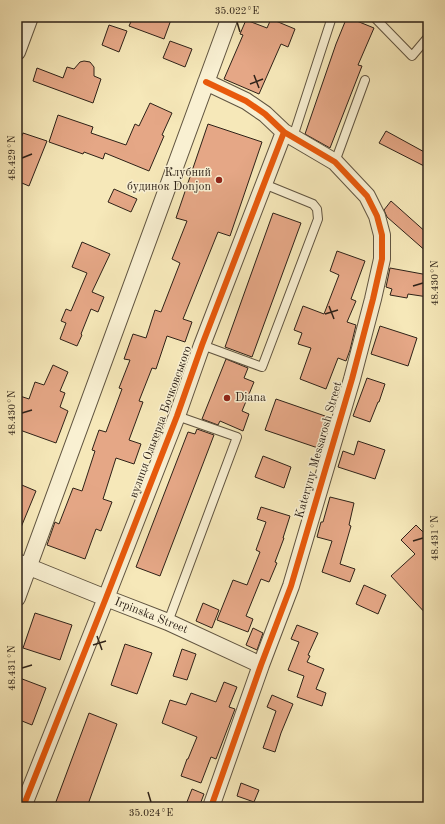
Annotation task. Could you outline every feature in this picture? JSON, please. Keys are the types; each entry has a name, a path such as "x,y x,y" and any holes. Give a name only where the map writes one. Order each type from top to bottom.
{"street":[{"path":"17,52 30,17"},
{"path":"17,598 23,565 33,553 230,17"},
{"path":"206,82 246,101 265,114 289,134"},
{"name":"Kateryny Messarosh Street","path":"211,807 293,578 352,379 382,259 382,235 377,216 367,196 335,162 289,134"},
{"name":"вулиця Ольгерда Бочковського","path":"23,807 177,416 202,345 264,184 289,134"},
{"name":"Irpinska Street","path":"23,565 168,622 261,665"}],"lane":[{"path":"289,134 332,17"},
{"path":"374,17 412,56 428,37"},
{"path":"335,162 365,80"},
{"path":"202,345 262,367 265,360 318,219 317,209 313,204 264,184"},
{"path":"168,622 237,437 177,416"}],"building":[{"path":"133,17 172,17 164,39 129,26"},
{"path":"347,17 374,28 358,65 362,66 330,148 305,134 336,44"},
{"path":"271,19 295,29 288,47 281,44 259,94 224,79 243,35 240,34 246,20 267,28"},
{"path":"109,25 127,31 119,52 102,45"},
{"path":"170,41 192,49 185,67 163,58"},
{"path":"80,62 90,62 94,67 94,76 101,79 93,103 33,81 37,68 63,78 67,67 74,69"},
{"path":"150,103 172,113 149,171 105,153 103,159 84,152 83,154 49,142 58,115 93,127 91,133 126,145 135,124 139,126"},
{"path":"208,124 262,142 230,236 218,232 183,319 192,322 185,342 167,336 156,369 152,368 139,401 143,402 129,440 141,444 134,464 116,458 103,499 112,502 101,531 96,529 85,559 47,545 55,522 59,524 73,488 82,491 95,451 92,450 99,430 106,432 122,389 119,388 130,360 124,359 133,334 146,338 155,310 161,312 180,263 172,259 187,221 176,218"},
{"path":"386,131 428,154 428,168 379,143"},
{"path":"23,133 47,141 29,186 17,181 17,148"},
{"path":"114,189 137,199 131,212 108,202"},
{"path":"391,201 428,234 428,253 387,217 384,210"},
{"path":"273,213 301,223 252,357 225,347"},
{"path":"82,242 110,254 92,292 104,297 98,312 91,309 77,346 60,339 66,323 61,321 66,309 71,311 87,273 72,267"},
{"path":"337,251 365,261 351,299 356,301 347,322 356,325 350,350 346,361 338,358 326,389 300,379 311,348 298,344 302,333 294,330 303,306 324,314 339,275 330,271"},
{"path":"390,268 428,275 428,297 408,294 407,298 390,295 392,289 386,287"},
{"path":"380,326 417,338 408,366 371,354"},
{"path":"226,359 248,368 244,378 254,382 242,411 249,414 243,431 220,421 218,425 202,419"},
{"path":"53,365 68,372 60,391 65,393 60,407 68,411 56,443 17,429 17,395 29,399 35,382 44,385"},
{"path":"367,378 385,384 370,422 353,416"},
{"path":"276,399 328,417 318,448 265,430"},
{"path":"197,429 214,435 160,576 136,567 188,432 195,434"},
{"path":"358,441 385,450 375,479 338,467 343,451 354,455"},
{"path":"263,456 291,467 284,488 255,477"},
{"path":"17,483 36,491 17,537"},
{"path":"330,497 354,503 349,525 351,526 340,564 355,569 350,582 322,572 332,541 317,537"},
{"path":"261,507 290,516 275,562 277,563 269,582 261,579 246,616 253,619 248,632 217,620 233,580 247,585 260,552 256,550 266,522 257,519"},
{"path":"416,525 428,537 428,616 391,576 415,554 401,540"},
{"path":"364,585 386,595 378,614 356,604"},
{"path":"203,603 219,610 212,628 196,621"},
{"path":"35,613 72,625 60,660 23,648"},
{"path":"297,625 318,633 308,655 310,656 307,662 324,669 316,689 326,693 322,706 297,697 304,676 288,670 299,642 291,639"},
{"path":"253,628 263,633 257,650 246,645"},
{"path":"125,644 152,653 137,694 111,685"},
{"path":"182,649 196,654 187,680 173,676"},
{"path":"17,677 46,688 32,725 17,719"},
{"path":"224,682 237,687 229,707 235,709 216,759 211,757 201,783 181,776 197,737 162,723 170,700 186,705 191,693 216,702"},
{"path":"272,695 293,704 275,752 263,748 276,711 267,707"},
{"path":"89,713 117,724 87,807 54,807"},
{"path":"241,783 259,790 254,802 237,796"},
{"path":"192,789 204,794 199,807 185,807"}],"cycle path":[{"path":"23,807 177,416 202,345 284,132 265,114 246,101 206,82"},
{"path":"211,807 261,665 291,586 352,379 382,259 382,235 377,216 367,196 335,162 284,132"}],"place":[{"name":"Клубний будинок Donjon","path":"219,180"},
{"name":"Diana","path":"227,398"}]}
